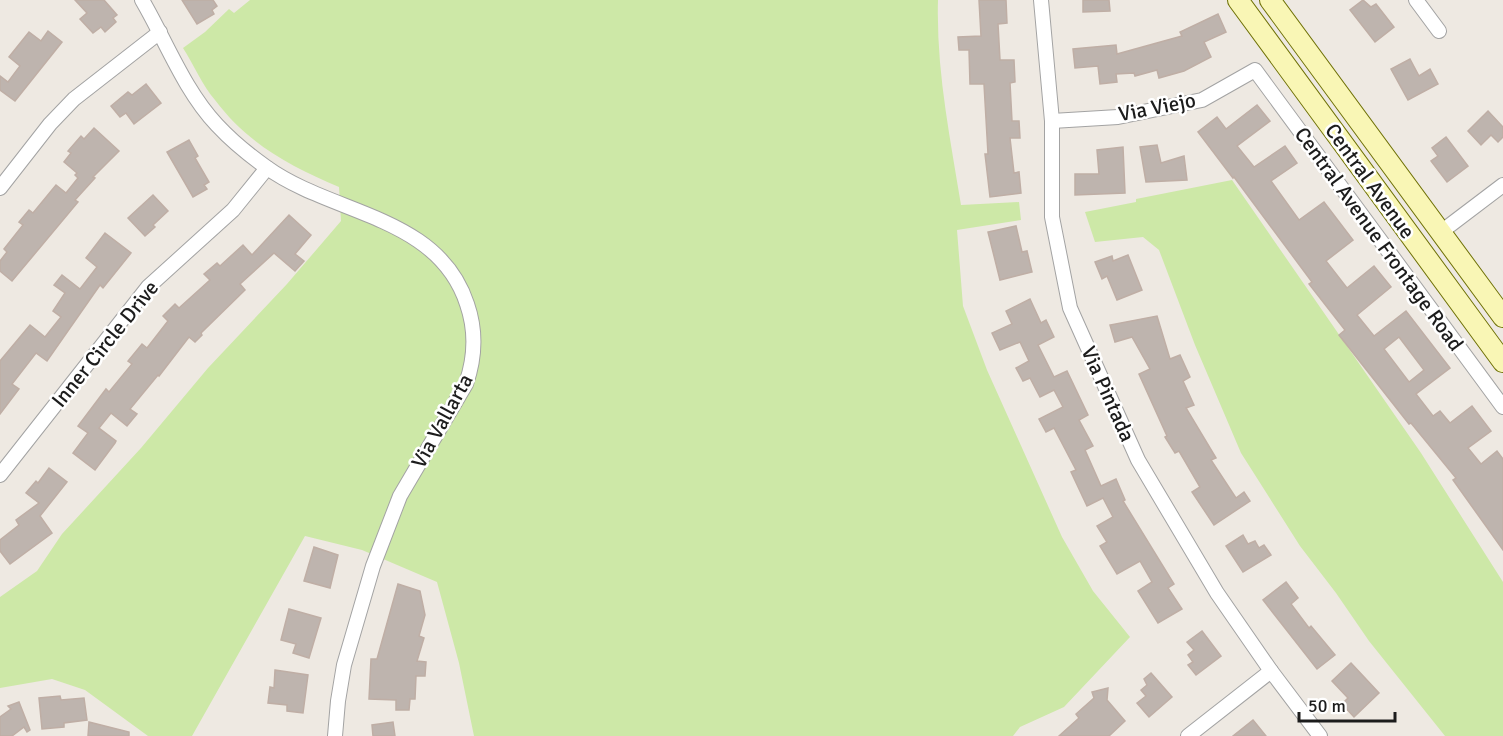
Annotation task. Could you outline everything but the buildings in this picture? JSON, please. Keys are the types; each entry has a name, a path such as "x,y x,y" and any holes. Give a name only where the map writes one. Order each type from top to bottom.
{"main road":[{"name":"Central Avenue","path":"1238,0 1503,362"},
{"name":"Central Avenue","path":"1270,0 1503,317"}],"street":[{"name":"Via Vallarta","path":"142,0 190,88 217,125 267,168 303,188 410,234 437,255 446,266 464,294 471,317 474,341 472,365 466,384 400,496 373,566 344,664 335,736"},
{"name":"Via Pintada","path":"1041,0 1052,120 1052,217 1070,308 1138,460 1217,593 1320,736"},
{"path":"1416,0 1439,31"},
{"path":"0,188 50,123 74,99 160,32"},
{"name":"Via Viejo","path":"1052,120 1118,117 1202,100 1255,70"},
{"name":"Central Avenue Frontage Road","path":"1255,70 1503,407"},
{"name":"Inner Circle Drive","path":"0,476 148,286 233,210 267,168"},
{"path":"1440,232 1503,184"},
{"path":"1188,736 1271,670"}],"green space":[{"path":"250,0 938,0 941,77 961,205 1019,202 1021,220 957,230 963,306 987,370 1062,537 1093,591 1130,637 1064,707 1020,727 1013,736 474,736 459,663 437,582 362,550 305,536 192,736 148,736 85,690 52,679 0,688 0,597 37,571 62,534 341,221 339,187 287,162 241,129 210,94 183,48 205,32 229,9 234,13"},
{"path":"1232,180 1421,453 1503,582 1503,736 1445,736 1369,641 1300,546 1241,453 1195,345 1159,250 1143,237 1095,242 1085,212 1136,202 1136,199"}]}
